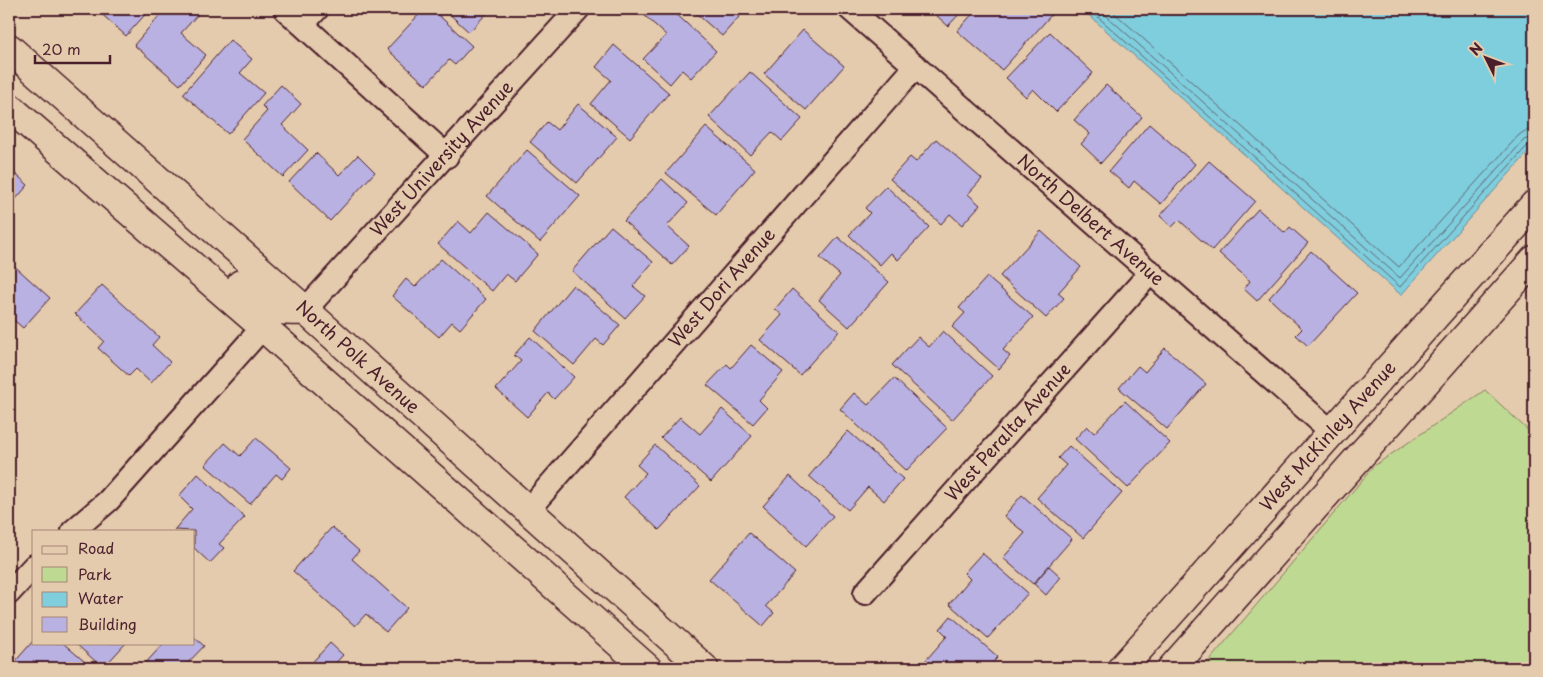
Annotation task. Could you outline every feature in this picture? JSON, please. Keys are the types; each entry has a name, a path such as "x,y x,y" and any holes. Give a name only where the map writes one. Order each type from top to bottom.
{"main road":[{"name":"North Polk Avenue","path":"9,48 306,310 704,668"},
{"path":"9,107 263,327 647,668"},
{"path":"103,189 162,218 179,230 268,307 288,312 306,310"},
{"name":"West McKinley Avenue","path":"1122,668 1534,205"},
{"name":"West McKinley Avenue","path":"1172,668 1534,260"}],"street":[{"path":"285,9 310,17 447,156"},
{"name":"West University Avenue","path":"306,310 578,9"},
{"name":"North Delbert Avenue","path":"850,9 1332,432"},
{"name":"West Dori Avenue","path":"528,510 916,66"},
{"name":"West Peralta Avenue","path":"865,593 1151,272"},
{"path":"74,530 108,501 263,327"},
{"path":"9,594 32,568"}],"green space":[{"path":"1485,390 1534,436 1534,668 1203,668 1374,466"}],"water":[{"path":"1082,9 1534,9 1534,146 1401,295"}],"building":[{"path":"96,9 150,9 126,36"},
{"path":"165,9 194,9 199,13 181,33 206,55 180,85 134,45"},
{"path":"424,9 432,9 472,46 455,65 449,60 426,85 387,49"},
{"path":"444,9 491,9 469,32"},
{"path":"649,9 671,9 716,51 691,78 682,70 670,84 643,59 666,35 644,15"},
{"path":"691,9 746,9 722,36"},
{"path":"941,9 964,9 948,26 936,15"},
{"path":"977,9 1045,9 1052,14 1002,70 957,31"},
{"path":"803,30 844,66 806,110 764,74"},
{"path":"1050,32 1093,73 1056,112 1033,89 1026,97 1006,78"},
{"path":"230,40 252,59 240,73 264,93 228,134 183,94"},
{"path":"614,45 669,93 630,138 591,104 611,80 596,67"},
{"path":"750,72 802,119 782,141 772,132 750,155 709,117"},
{"path":"281,85 301,104 282,125 308,150 283,177 242,139 267,111 262,106"},
{"path":"1106,85 1142,117 1101,163 1081,144 1090,134 1074,120"},
{"path":"578,104 617,137 577,183 530,142 547,122 557,130"},
{"path":"1149,124 1195,164 1161,204 1134,181 1129,188 1109,171"},
{"path":"706,127 755,169 716,215 666,173"},
{"path":"936,139 982,179 968,194 980,205 962,225 950,214 941,224 890,179 910,157 916,162"},
{"path":"527,150 580,196 540,242 487,196"},
{"path":"316,153 339,175 358,155 375,172 330,221 289,182"},
{"path":"1209,161 1255,201 1212,250 1179,220 1172,227 1160,216"},
{"path":"9,168 28,185 9,207"},
{"path":"662,179 688,203 667,226 689,246 672,265 624,221"},
{"path":"886,186 929,227 898,260 891,253 880,265 849,235 870,213 865,208"},
{"path":"1258,209 1285,233 1290,227 1308,243 1257,301 1244,289 1250,281 1219,253"},
{"path":"489,212 538,254 515,281 506,274 492,291 438,244 458,221 471,233"},
{"path":"611,226 653,262 633,286 645,296 625,318 572,271"},
{"path":"1041,231 1081,267 1058,293 1064,298 1046,318 1000,276"},
{"path":"838,237 889,282 849,327 819,300 840,275 820,258"},
{"path":"1311,251 1357,293 1308,346 1296,335 1302,329 1269,298"},
{"path":"441,259 486,299 460,329 452,322 439,337 392,296 406,279 415,287"},
{"path":"9,261 50,298 23,328 9,316"},
{"path":"987,277 1033,317 1003,350 1010,356 999,369 952,327 965,313 959,308"},
{"path":"102,285 159,337 152,345 170,362 151,383 136,369 129,376 98,348 104,341 75,314"},
{"path":"573,285 620,325 603,345 596,339 574,365 535,331"},
{"path":"792,289 839,331 800,375 760,340 782,315 775,309"},
{"path":"943,331 992,376 952,420 892,365 918,337 929,347"},
{"path":"530,337 574,377 554,399 548,393 527,417 496,389 521,361 514,355"},
{"path":"751,345 783,372 759,400 767,408 753,424 707,385 727,364 731,368"},
{"path":"1165,348 1206,384 1167,429 1119,388 1138,366 1145,372"},
{"path":"894,378 947,428 906,471 840,409 854,393 868,405"},
{"path":"1125,401 1170,443 1128,488 1075,439 1087,426 1094,433"},
{"path":"722,409 752,436 711,482 661,438 680,417 700,434"},
{"path":"848,431 903,479 884,501 868,487 848,510 809,476"},
{"path":"256,438 291,468 282,479 276,474 250,504 205,465 225,443 240,456"},
{"path":"655,445 700,486 659,530 624,497 646,473 637,465"},
{"path":"1069,446 1122,493 1083,538 1037,498 1066,465 1058,458"},
{"path":"198,474 245,517 219,544 224,548 210,563 195,549 195,530 174,530 192,509 179,496"},
{"path":"790,476 833,516 806,546 763,506"},
{"path":"1022,495 1072,539 1033,584 1003,558 1025,533 1004,516"},
{"path":"332,527 359,551 352,559 407,608 386,632 366,614 355,626 293,571"},
{"path":"749,533 795,573 766,606 774,613 763,626 709,579"},
{"path":"982,553 1028,593 988,638 949,604 970,579 964,573"},
{"path":"1049,566 1061,577 1046,595 1034,584"},
{"path":"951,616 998,657 988,668 919,668 947,636 940,629"},
{"path":"195,638 204,646 183,668 141,668 163,644 195,644"},
{"path":"32,642 32,644 64,644 85,662 80,668 15,668 12,665"},
{"path":"330,643 343,655 331,668 307,668"},
{"path":"76,644 125,644 103,668"}]}
